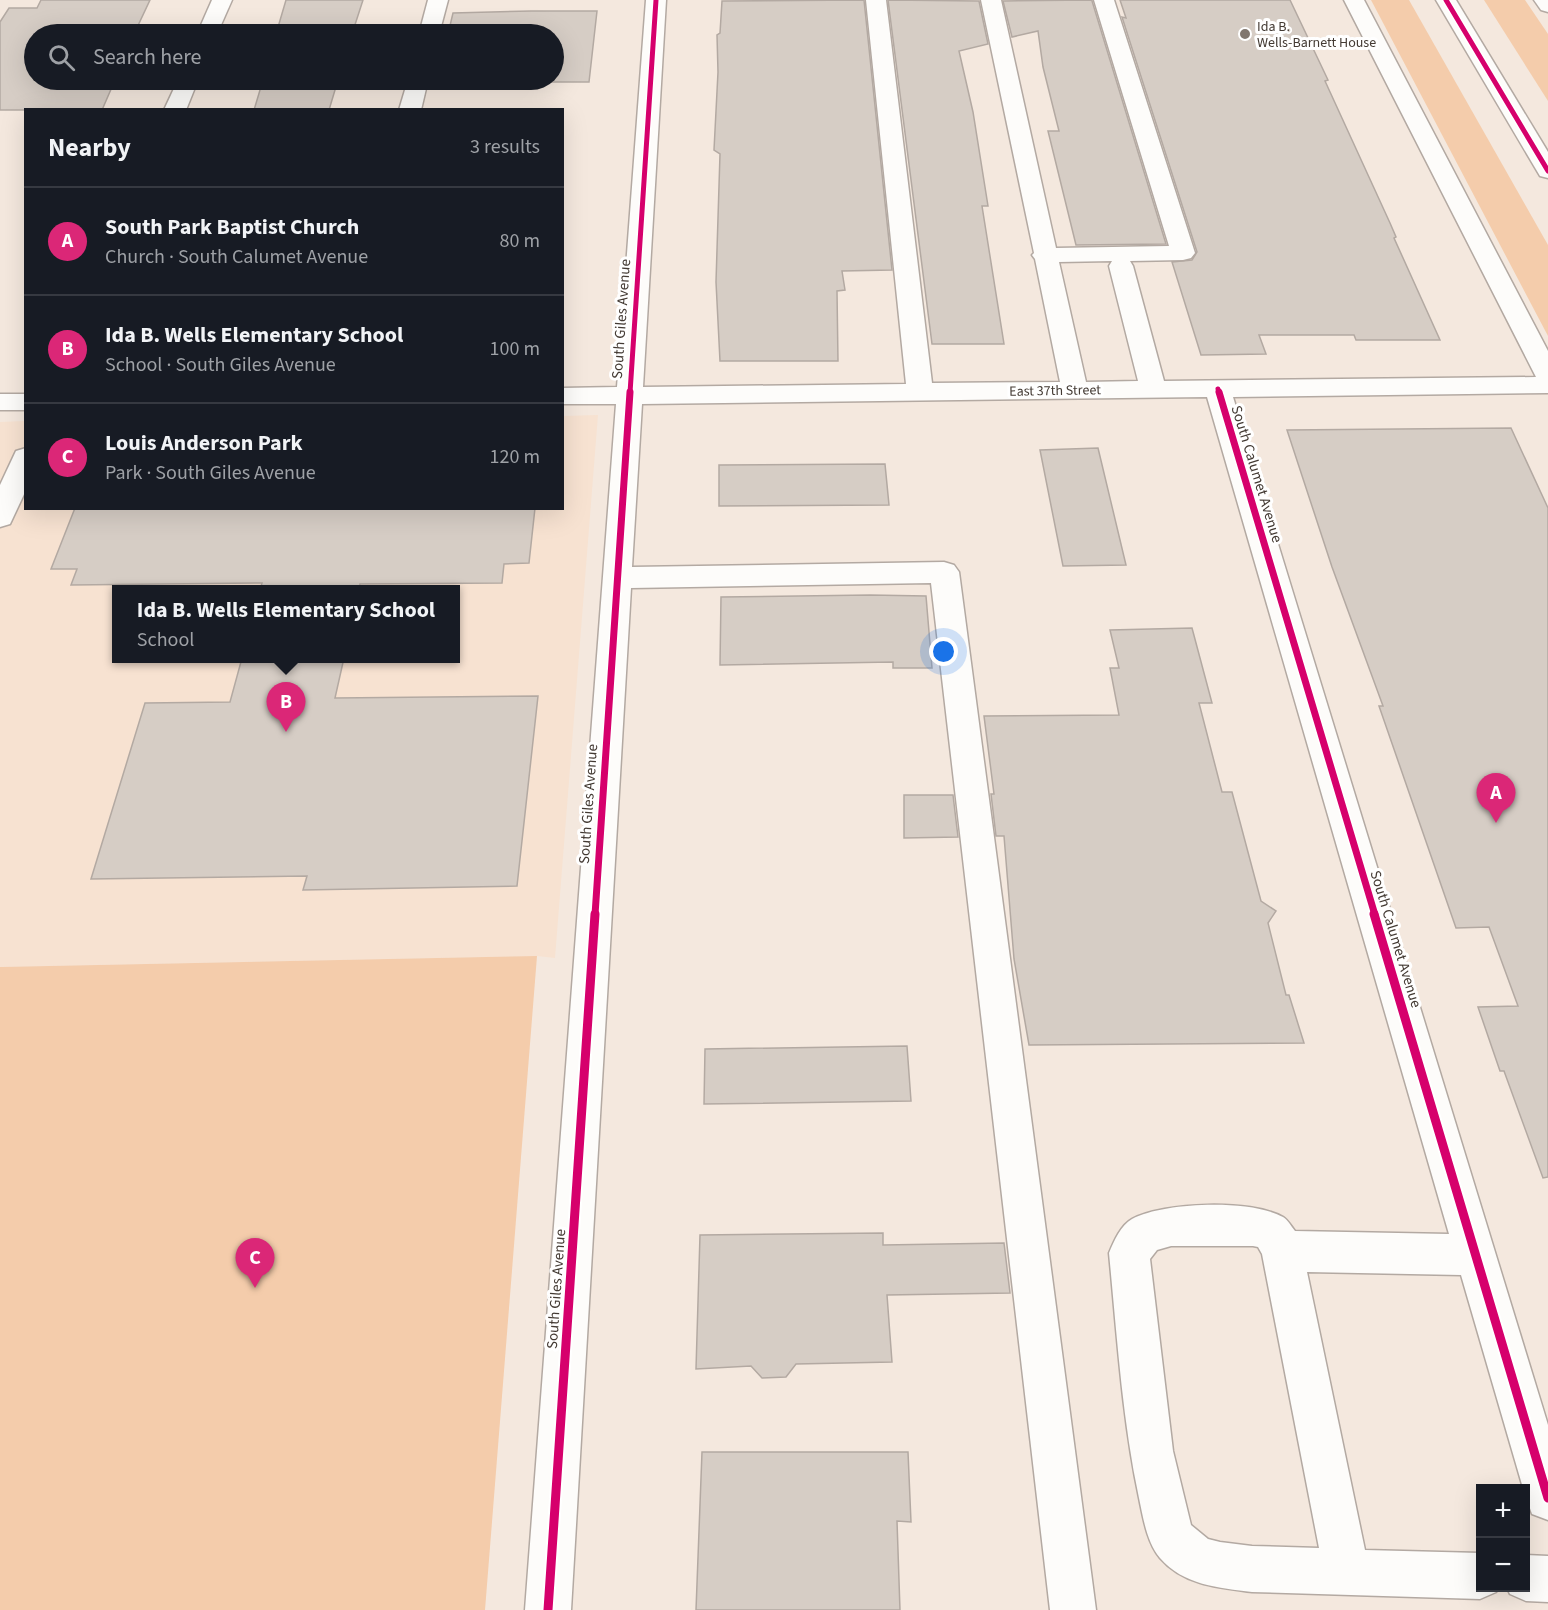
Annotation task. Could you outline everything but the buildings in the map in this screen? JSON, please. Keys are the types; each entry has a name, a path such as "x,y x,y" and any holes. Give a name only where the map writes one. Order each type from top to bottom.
{"street":[{"path":"211,24 222,0"},
{"path":"432,24 438,0"},
{"name":"South Giles Avenue","path":"548,1610 656,0"},
{"path":"876,0 920,392"},
{"path":"991,0 1044,255 1075,390"},
{"path":"1044,255 1183,253 1104,0"},
{"path":"1354,0 1548,376"},
{"path":"1446,0 1548,171"},
{"path":"1544,0 1548,6"},
{"path":"176,108 184,90"},
{"path":"411,108 415,90"},
{"path":"1121,266 1153,389"},
{"name":"East 37th Street","path":"564,396 1548,385"},
{"name":"South Calumet Avenue","path":"1218,388 1548,1498"},
{"path":"0,402 24,402"},
{"path":"0,517 24,462"},
{"path":"617,578 944,572 1073,1610"},
{"path":"1347,1572 1282,1251 1271,1232 1253,1226 1171,1226 1144,1234 1129,1253 1151,1451 1167,1523 1175,1541 1196,1559 1252,1569 1347,1572 1476,1576"},
{"path":"1282,1251 1476,1255"},
{"path":"1530,1578 1548,1579"}],"shaded area":[{"path":"1371,0 1409,0 1548,245 1548,336"},
{"path":"1484,0 1525,0 1548,34 1548,101"},
{"path":"598,415 555,958 537,956 0,967 0,422 24,421 24,510 564,510 564,416"},
{"path":"537,956 485,1610 0,1610 0,967"}],"cycle path":[{"path":"548,1610 656,0"},
{"path":"1446,0 1548,171"},
{"path":"1218,389 1548,1498"}],"place":[{"name":"Ida B. Wells-Barnett House","path":"1245,34"},
{"name":"Ida B. Wells Elementary School","path":"286,732"},
{"name":"South Park Baptist Church","path":"1496,823"},
{"name":"Louis Anderson Park","path":"255,1288"}]}
